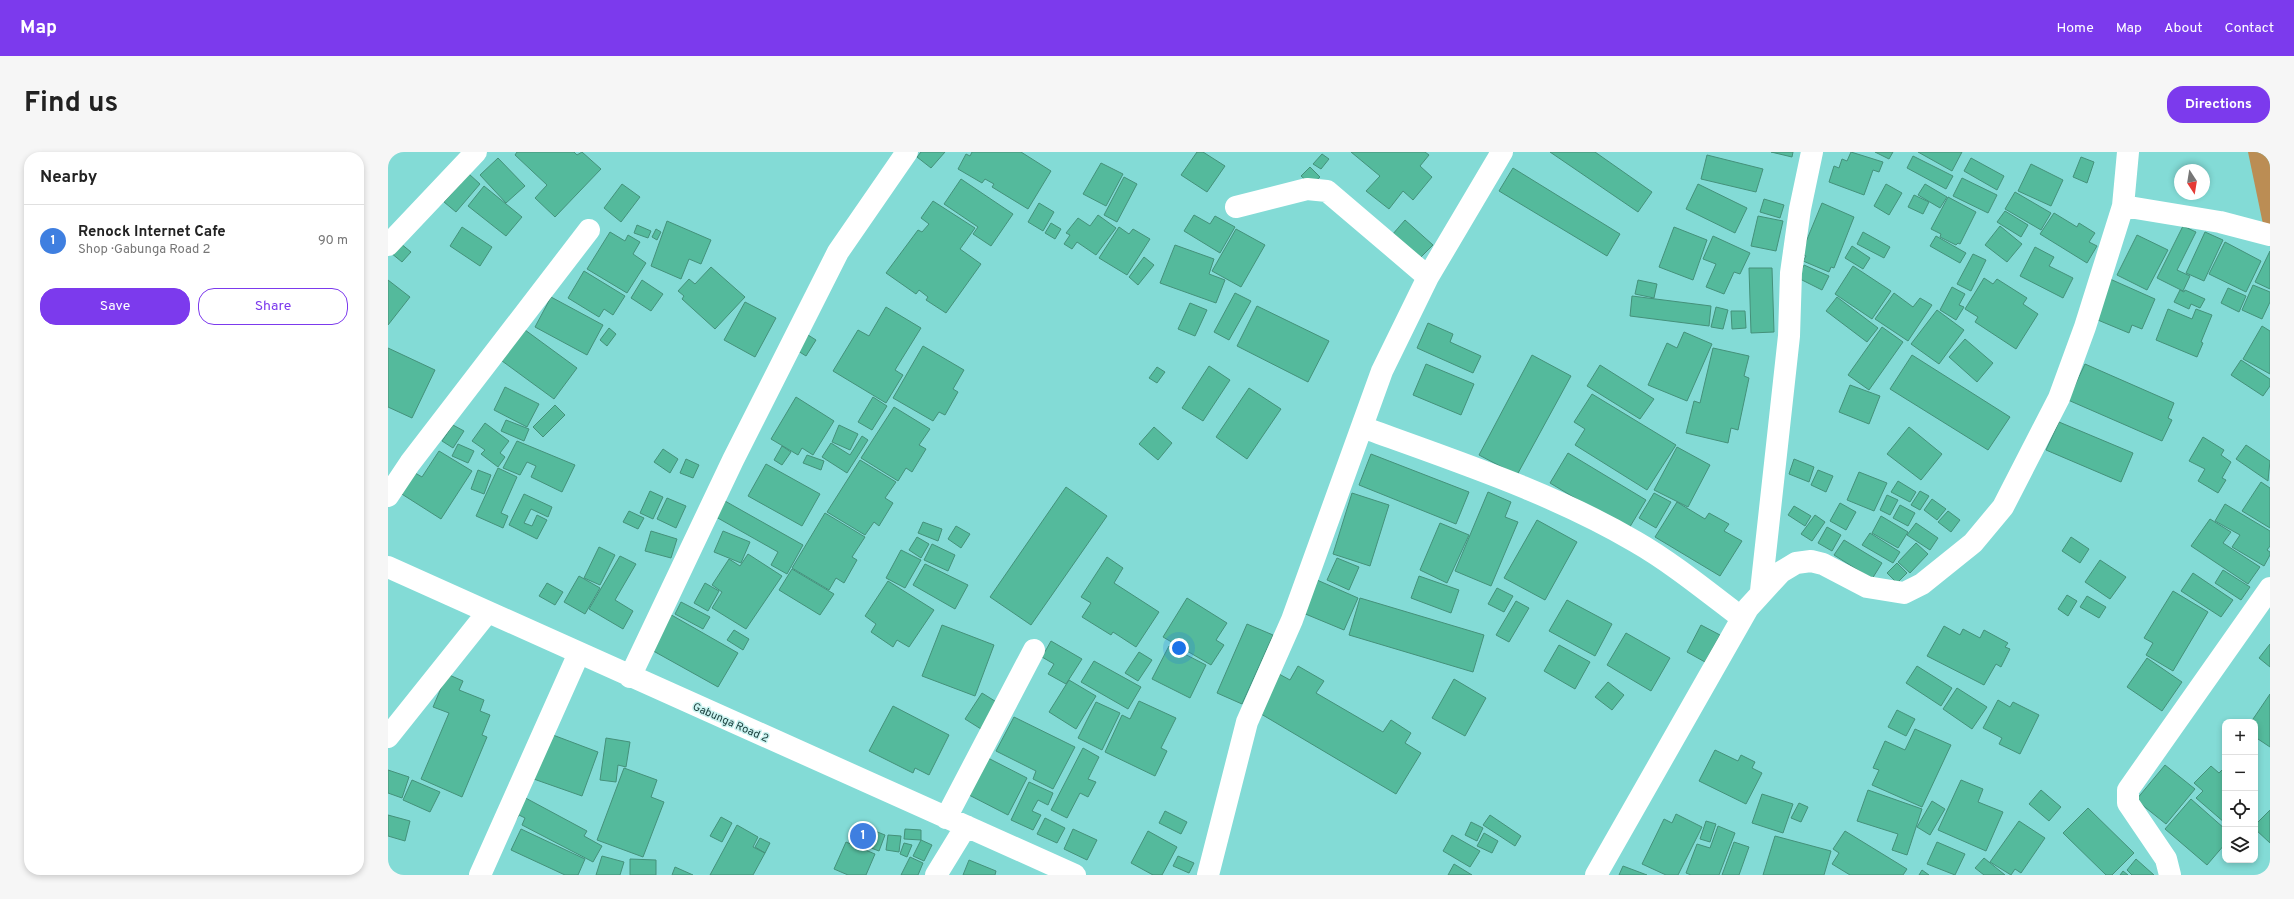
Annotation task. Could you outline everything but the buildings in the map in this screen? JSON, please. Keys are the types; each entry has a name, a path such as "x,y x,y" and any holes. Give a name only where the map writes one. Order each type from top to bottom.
{"street":[{"path":"388,245 476,152"},
{"path":"630,677 733,460 838,252 907,152"},
{"path":"1208,875 1247,722 1292,620 1382,371 1428,278 1502,152"},
{"path":"1762,591 1789,336 1791,273 1800,209 1812,152"},
{"path":"1596,875 1742,618 1762,591 1781,572 1796,563 1811,561 1823,564 1867,588 1904,593 1922,584 1973,543 2003,507 2059,398 2085,327 2123,206 2128,152"},
{"path":"1236,207 1307,189 1327,191 1428,278"},
{"path":"2123,206 2220,222 2270,235"},
{"path":"388,496 410,463 589,230"},
{"path":"1362,427 1572,508 1637,542 1742,618"},
{"name":"Gabunga Road 2","path":"388,567 487,613 1075,875"},
{"path":"2170,875 2166,859 2128,803 2128,790 2270,588"},
{"path":"388,737 487,613"},
{"path":"946,818 1034,650"},
{"path":"480,875 579,653"},
{"path":"936,875 966,826"}],"shaded area":[{"path":"2248,152 2270,152 2270,231 2264,229"}],"place":[{"name":"Renock Internet Cafe","path":"863,836"}]}
